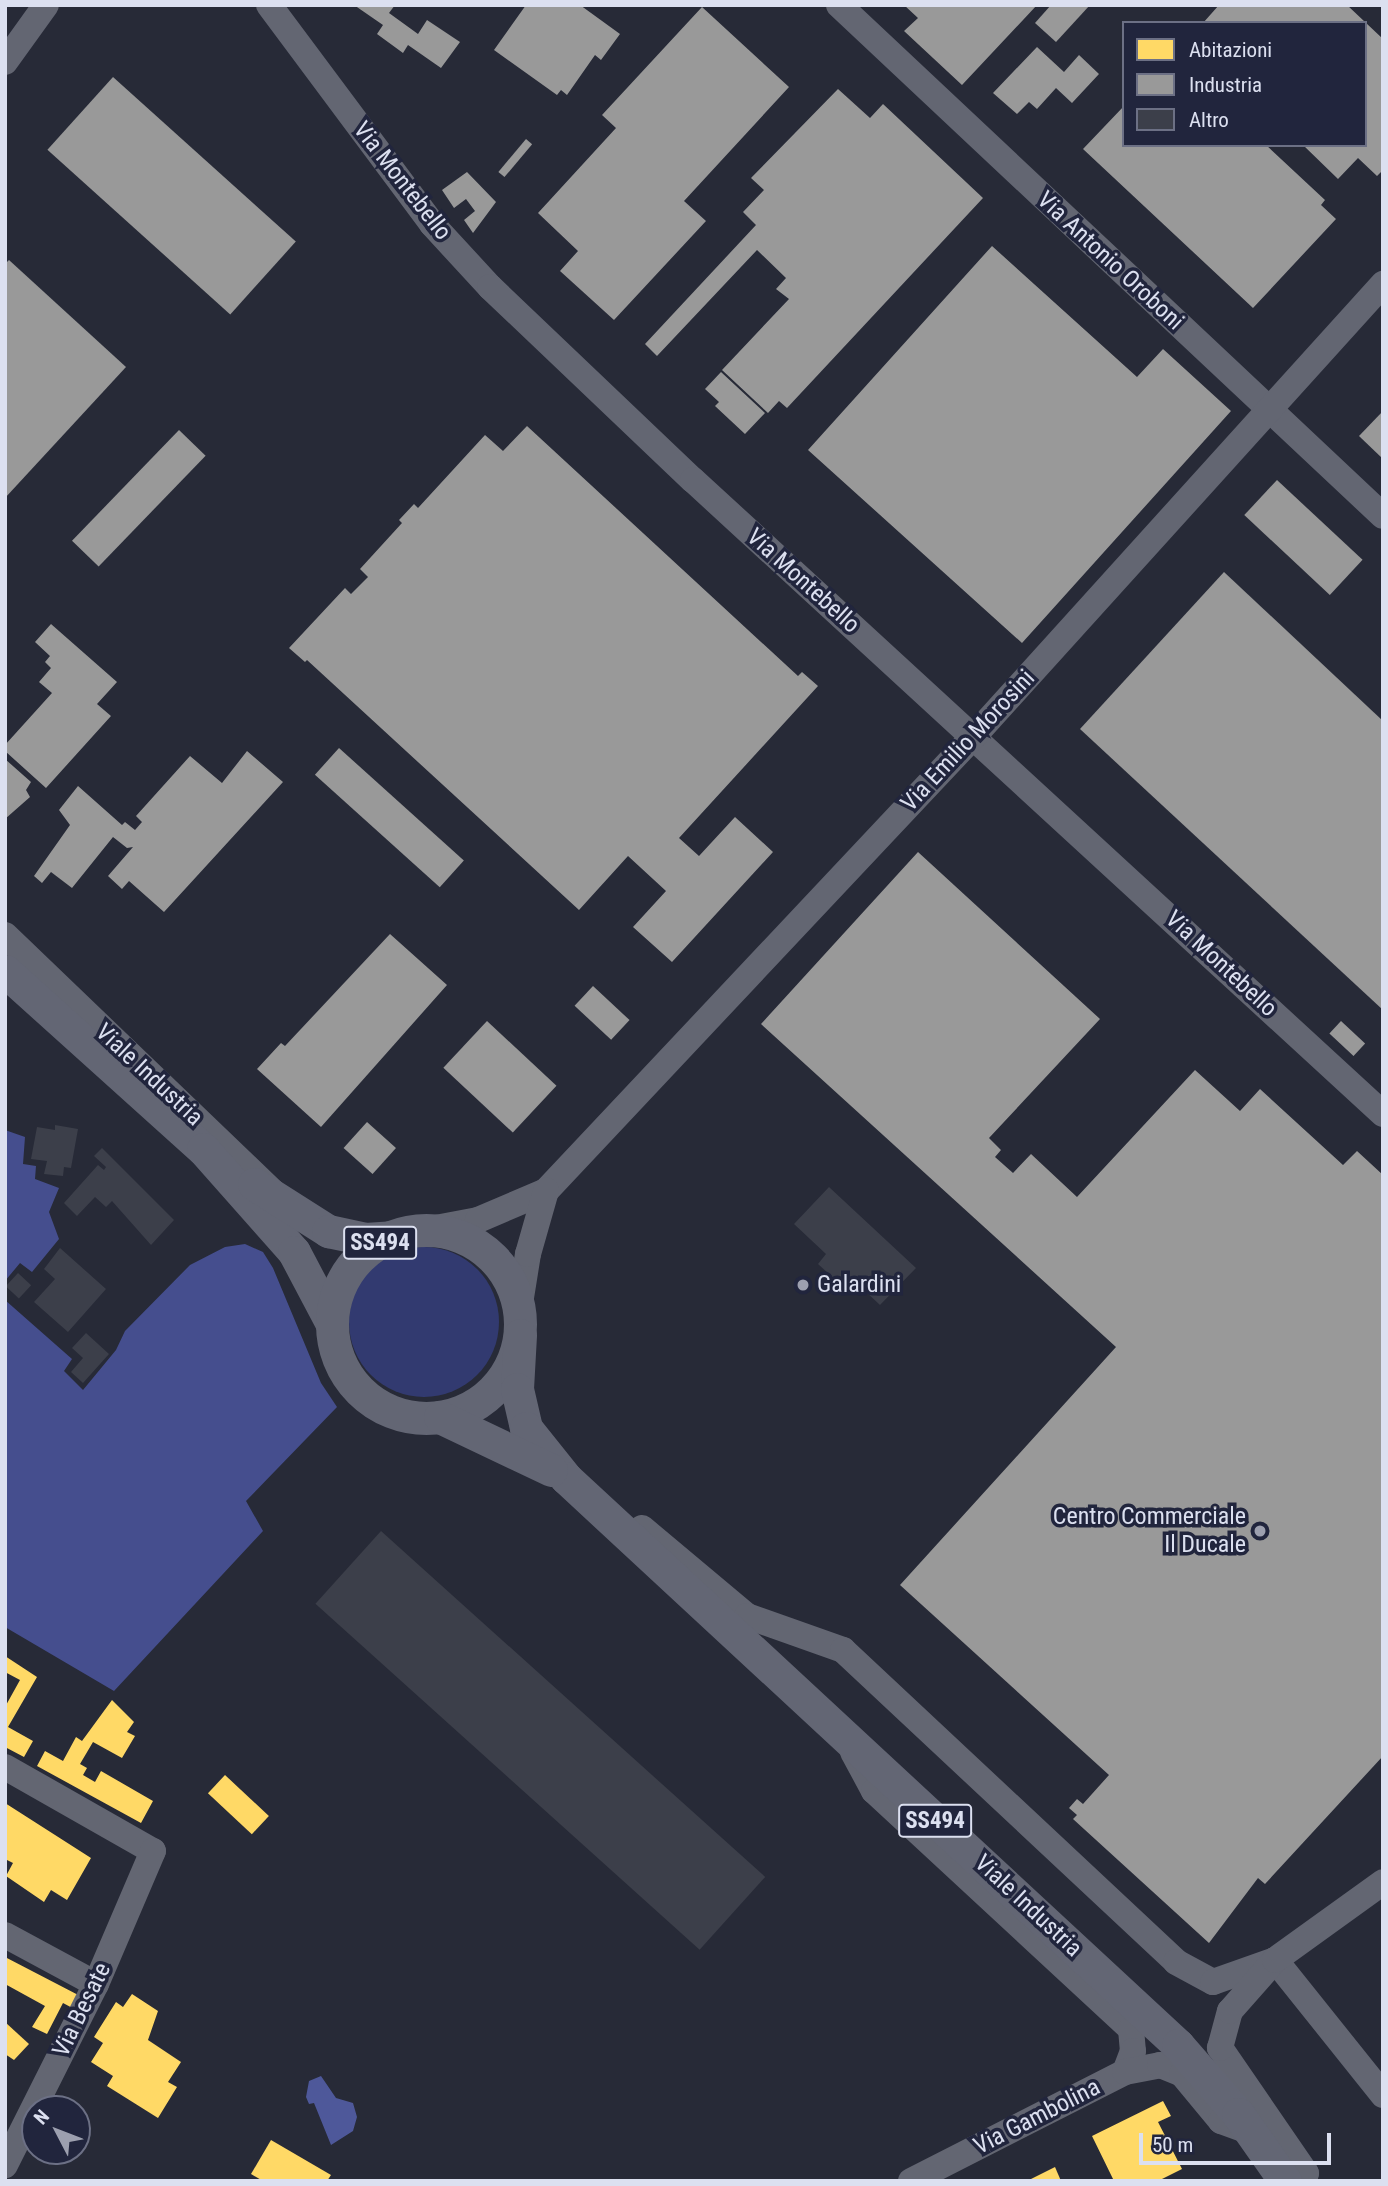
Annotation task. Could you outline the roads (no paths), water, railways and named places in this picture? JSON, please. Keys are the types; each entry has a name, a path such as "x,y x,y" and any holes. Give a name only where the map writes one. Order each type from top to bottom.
{"main road":[{"name":"Viale Industria","path":"5,971 203,1149 294,1252 332,1324"},
{"name":"Viale Industria","path":"203,1149 295,1213 328,1231 365,1240 425,1230 458,1236 487,1252 508,1279 519,1323 517,1389 526,1427 566,1478 1178,2045 1249,2131 1285,2181"},
{"name":"Viale Industria","path":"391,1237 375,1245 348,1271 334,1305 332,1324 338,1359 358,1389 387,1410 422,1418 440,1417 487,1396 509,1368 519,1323"},
{"name":"Viale Industria","path":"440,1417 506,1445 566,1478"}],"street":[{"path":"5,62 46,5"},
{"name":"Via Montebello","path":"269,5 432,224 489,287 703,490 1383,1114"},
{"name":"Via Antonio Oroboni","path":"839,5 1383,516"},
{"name":"Via Emilio Morosini","path":"425,1230 478,1220 546,1191 974,736 1383,284"},
{"name":"Viale Industria","path":"5,934 295,1213"},
{"name":"Via Emilio Morosini","path":"519,1323 528,1254 546,1191"},
{"path":"566,1478 626,1513 747,1616 843,1650 1176,1962 1213,1982 1275,1959"},
{"path":"846,1739 874,1791 1131,2029 1133,2051 1125,2072"},
{"name":"Via Besate","path":"5,1767 153,1852 96,1984 5,2165"},
{"path":"1304,2181 1306,2173 1220,2048 1230,2011 1275,1959 1383,1882"},
{"path":"5,1935 96,1984"},
{"path":"1275,1959 1383,2095"},
{"name":"Via Gambolina","path":"911,2181 1125,2072 1160,2065 1182,2074 1221,2121 1249,2131"}],"place":[{"name":"Galardini","path":"803,1285"},
{"name":"Centro Commerciale Il Ducale","path":"1260,1531"}]}
